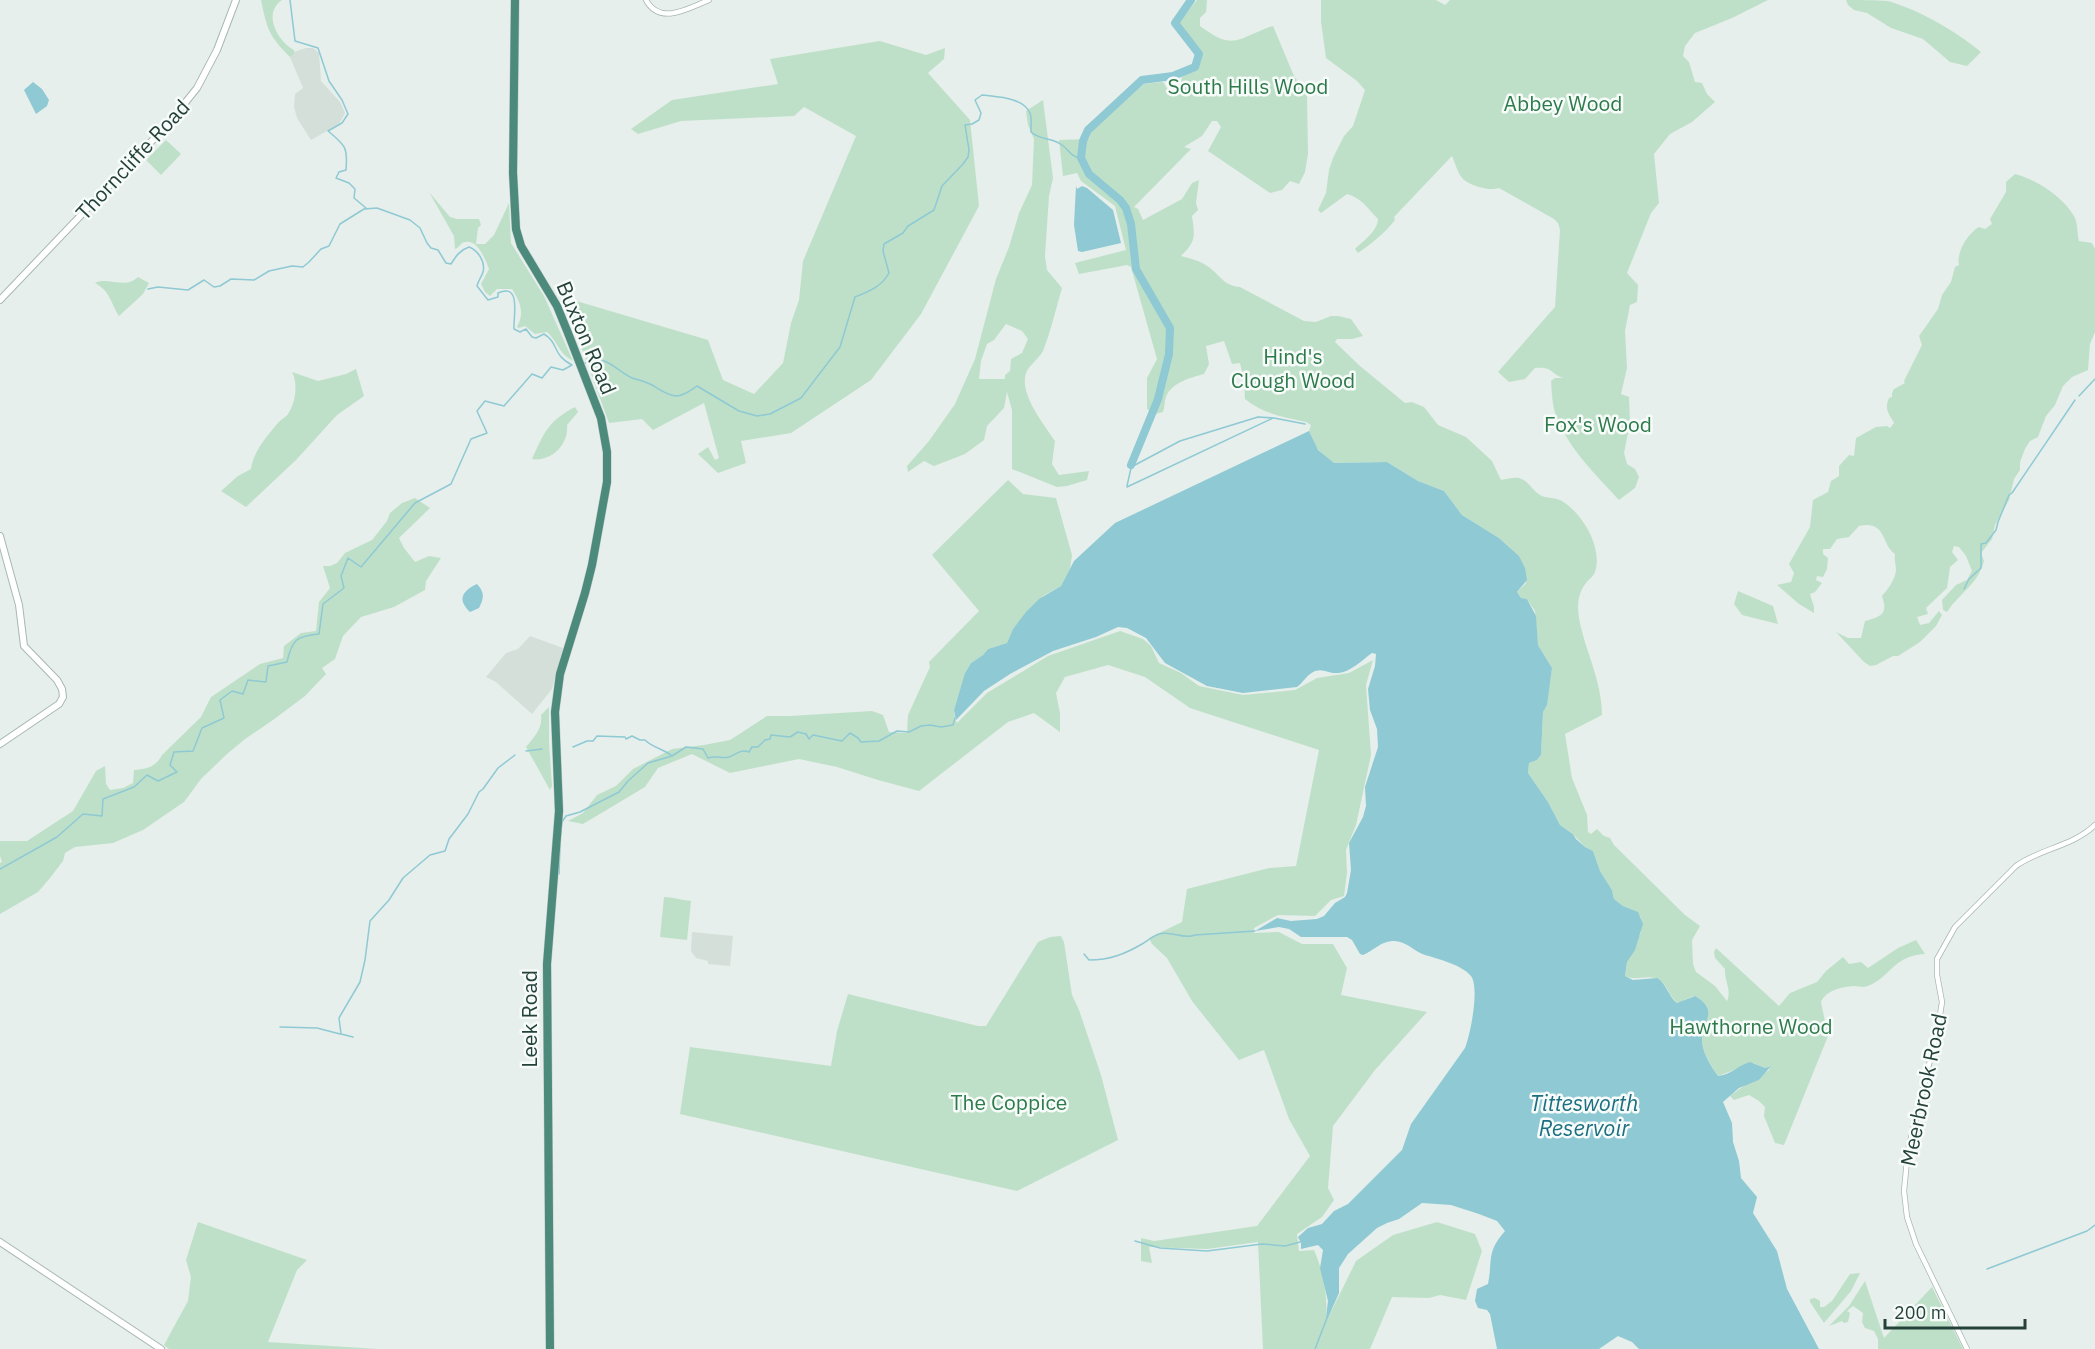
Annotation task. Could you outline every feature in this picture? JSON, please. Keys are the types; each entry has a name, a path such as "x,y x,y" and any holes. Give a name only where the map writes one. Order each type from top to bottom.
{"highway":[{"name":"Buxton Road","path":"515,0 513,182 516,230 521,246 557,306 601,418 607,452 607,482 592,565 560,674 558,690"},
{"name":"Leek Road","path":"550,1349 547,976 559,811 555,740 558,690"}],"street":[{"name":"Thorncliffe Road","path":"0,300 170,123 197,88 217,50 236,0"},
{"path":"646,0 652,8 665,14 673,14 709,0"},
{"path":"0,536 19,604 24,646 60,684 63,697 59,704 0,744"},
{"name":"Meerbrook Road","path":"1967,1349 1913,1236 1904,1205 1908,1150 1938,1028 1942,1002 1936,975 1937,960 1955,927 2016,866 2027,858 2083,836 2095,825"},
{"path":"0,1242 161,1349"}],"shaded area":[{"path":"313,48 319,53 321,81 340,102 345,113 339,124 311,140 297,118 294,107 295,94 303,88 290,57 294,52"},
{"path":"530,636 563,648 552,689 532,714 496,682 486,677 506,653 518,649"},
{"path":"692,932 733,936 730,966 708,964 708,961 696,958 691,951"}],"green space":[{"path":"261,0 282,0 273,12 273,20 278,34 294,50 294,54 290,57 270,32"},
{"path":"1197,0 1207,0 1206,12 1200,18 1200,26 1221,39 1236,40 1273,26 1294,76 1307,94 1308,154 1305,172 1299,184 1290,181 1282,190 1270,193 1208,151 1221,127 1217,121 1212,121 1202,136 1184,147 1191,149 1134,207 1138,209 1143,220 1182,199 1192,183 1199,180 1196,203 1198,210 1192,216 1193,238 1181,256 1204,264 1229,284 1240,287 1304,321 1316,322 1331,316 1351,319 1363,336 1337,339 1335,342 1360,366 1405,403 1412,402 1424,407 1438,425 1466,437 1492,461 1501,480 1519,478 1523,480 1541,496 1562,501 1584,523 1594,542 1597,563 1594,574 1581,591 1578,613 1599,690 1602,715 1565,734 1572,778 1587,815 1588,832 1591,834 1597,829 1610,838 1614,845 1685,915 1700,926 1692,940 1693,964 1696,972 1715,986 1727,1001 1729,993 1725,969 1715,958 1716,948 1779,1006 1790,993 1817,982 1843,957 1849,964 1861,962 1868,968 1898,948 1916,940 1925,954 1905,959 1872,984 1864,987 1840,988 1823,998 1821,1002 1828,1036 1784,1145 1775,1143 1764,1116 1765,1107 1759,1101 1749,1095 1734,1100 1730,1096 1745,1085 1759,1080 1770,1066 1765,1068 1753,1063 1718,1076 1702,1045 1708,1016 1706,1005 1693,996 1678,1003 1662,982 1655,978 1625,976 1627,962 1641,932 1641,918 1637,912 1614,899 1593,851 1585,847 1572,833 1560,825 1548,802 1528,773 1529,763 1537,760 1541,755 1543,712 1552,668 1538,645 1535,611 1527,599 1521,598 1517,592 1526,583 1519,556 1499,538 1462,515 1444,491 1418,481 1387,462 1334,463 1315,446 1309,431 1311,425 1274,414 1245,399 1240,363 1232,364 1224,341 1206,346 1209,364 1204,374 1182,381 1172,388 1166,397 1163,412 1155,414 1147,409 1147,378 1157,359 1131,267 1127,265 1079,274 1075,263 1126,250 1115,206 1081,181 1077,173 1063,176 1059,140 1089,139 1092,130 1144,84 1163,82 1169,92 1181,82 1182,77 1196,69 1200,54 1188,40 1190,39 1179,22"},
{"name":"Abbey Wood","path":"1321,0 1436,0 1445,5 1450,0 1768,0 1695,33 1685,46 1683,56 1689,62 1695,82 1702,83 1707,94 1715,102 1692,122 1670,134 1654,154 1659,203 1651,213 1627,273 1638,285 1637,302 1630,305 1625,331 1627,368 1621,394 1629,397 1630,423 1624,453 1627,464 1635,469 1639,477 1635,488 1619,500 1584,462 1562,429 1554,409 1551,381 1555,378 1563,378 1548,369 1535,368 1525,379 1509,382 1498,372 1555,307 1560,230 1554,219 1499,188 1484,188 1467,182 1461,176 1452,156 1394,217 1395,220 1387,229 1358,253 1355,249 1370,236 1377,224 1378,219 1368,208 1357,198 1347,194 1321,213 1318,210 1326,193 1333,158 1344,136 1353,126 1365,90 1357,81 1326,58 1321,22"},
{"path":"1846,0 1888,1 1900,5 1937,22 1981,52 1967,66 1950,62 1923,39 1891,28 1867,13 1854,10"},
{"path":"880,41 926,55 945,48 944,59 928,73 970,120 979,206 921,314 871,380 791,433 741,441 746,463 718,473 698,454 708,447 715,460 719,458 704,403 653,430 642,419 609,423 563,297 708,340 723,380 754,394 783,363 791,323 799,300 803,261 856,136 804,107 794,116 681,121 638,134 631,129 672,100 778,84 770,59"},
{"path":"1043,100 1053,178 1049,196 1045,256 1047,270 1062,288 1043,351 1026,373 1026,390 1034,409 1055,441 1052,464 1059,475 1089,471 1087,480 1057,487 1012,469 1012,410 1007,392 1004,408 987,426 984,440 965,454 934,466 924,461 908,472 907,466 929,441 955,404 975,359 996,279 1019,213 1032,185 1034,139 1028,125 1026,111","holes":["1006,324 1022,331 1028,339 1022,353 1011,359 1010,371 1005,375 1005,379 979,379 981,361 987,344 994,340"]},
{"path":"166,140 181,154 161,175 146,160"},
{"path":"2015,174 2041,185 2064,203 2075,218 2079,241 2092,243 2095,249 2095,332 2090,344 2088,370 2072,377 2063,386 2055,405 2046,416 2038,437 2030,441 2025,449 2009,500 1995,525 1992,539 1981,553 1984,561 1973,583 1947,612 1943,610 1942,600 1956,585 1967,580 1972,571 1966,556 1959,547 1954,546 1952,552 1958,560 1950,567 1947,588 1926,608 1928,614 1917,617 1920,625 1929,623 1939,611 1942,615 1936,626 1920,642 1898,656 1870,666 1836,632 1848,638 1861,638 1865,621 1876,618 1884,611 1882,596 1893,581 1896,568 1895,554 1879,530 1868,525 1859,526 1849,537 1837,539 1830,549 1823,549 1823,554 1828,558 1827,569 1823,577 1817,576 1816,580 1822,583 1815,592 1810,594 1814,613 1799,604 1777,585 1791,582 1794,573 1789,564 1810,527 1813,500 1828,492 1831,481 1839,476 1839,466 1849,455 1854,456 1856,438 1876,427 1890,428 1894,423 1887,408 1889,398 1892,397 1894,389 1905,383 1922,345 1919,336 1938,309 1942,295 1951,282 1955,267 1959,265 1959,254 1964,243 1979,227 1985,229 1992,224 1990,219 2006,192 2006,182"},
{"path":"429,192 450,217 479,219 481,225 478,228 476,244 485,244 494,235 509,203 511,243 544,296 573,361 561,351 547,332 535,334 525,326 517,327 521,317 521,307 512,289 497,289 490,296 485,292 481,284 489,269 483,255 472,243 462,243 455,249 454,236"},
{"path":"138,277 149,283 143,294 119,316 107,294 95,283 105,281 122,283 133,281"},
{"path":"356,369 364,396 337,415 296,460 246,507 221,491 238,476 251,469 261,445 288,414 295,393 292,372 318,381"},
{"path":"575,407 578,412 567,425 562,445 546,458 532,459 548,428 559,417"},
{"path":"1008,480 1023,494 1056,498 1072,555 1070,569 1061,586 1043,596 1013,629 1007,643 988,649 971,663 966,671 954,710 957,723 987,693 1048,656 1120,631 1143,639 1151,646 1159,663 1181,673 1199,686 1243,695 1295,690 1317,678 1349,673 1373,660 1366,685 1371,755 1356,825 1346,850 1347,873 1344,896 1331,900 1315,916 1278,915 1254,928 1254,933 1279,932 1302,944 1333,944 1347,968 1341,995 1427,1012 1375,1070 1333,1126 1328,1188 1334,1200 1322,1217 1297,1234 1299,1251 1314,1250 1324,1283 1326,1318 1328,1318 1356,1261 1393,1235 1437,1222 1475,1234 1482,1251 1466,1300 1440,1295 1429,1298 1392,1297 1370,1349 1263,1349 1258,1242 1207,1249 1149,1247 1152,1263 1141,1261 1141,1238 1154,1241 1257,1226 1310,1156 1289,1119 1264,1050 1239,1060 1192,1001 1167,958 1149,938 1182,922 1187,889 1269,868 1296,866 1319,750 1190,708 1145,677 1108,665 1065,677 1056,693 1060,713 1060,732 1034,713 1008,722 919,791 837,767 799,759 730,773 692,754 658,768 645,787 583,824 568,821 583,813 597,795 616,786 633,769 672,749 730,740 767,716 872,711 883,715 889,732 907,733 908,715 930,667 929,662 979,611 932,555"},
{"path":"415,498 430,508 399,538 415,562 429,556 441,558 426,581 425,590 394,607 361,617 343,636 335,659 322,668 326,674 305,696 227,754 201,779 184,802 143,830 113,843 75,847 65,853 63,861 38,892 0,914 0,863 2,862 0,841 27,841 73,811 96,771 105,766 106,784 110,790 123,788 133,783 134,770 154,765 201,717 211,697 260,664 283,658 284,646 301,633 316,631 319,602 330,588 323,566 337,563 345,553 372,540 387,521 390,513 402,503"},
{"path":"1738,591 1773,606 1778,624 1742,615 1734,604"},
{"path":"549,707 552,786 550,790 526,747 539,728 541,715"},
{"path":"664,897 691,901 687,940 660,937"},
{"name":"The Coppice","path":"1061,936 1064,942 1072,995 1101,1075 1118,1140 1017,1191 680,1114 690,1047 831,1066 837,1031 848,994 978,1026 986,1026 1038,942 1050,937"},
{"path":"198,1222 307,1260 297,1270 268,1342 378,1349 169,1349 164,1345 188,1301 191,1277 186,1260"},
{"path":"1860,1273 1851,1291 1824,1323 1810,1299 1815,1298 1820,1301 1820,1307 1824,1307 1832,1301 1850,1274"},
{"path":"1865,1281 1884,1338 1932,1287 1963,1349 1878,1349 1878,1339 1874,1331 1865,1328 1862,1322 1863,1313 1853,1306 1847,1311 1850,1313 1848,1322 1842,1321 1829,1326 1849,1306"}],"water":[{"path":"33,82 42,89 49,100 47,106 36,114 24,90"},
{"path":"1076,186 1077,189 1082,186 1087,188 1113,210 1121,243 1078,251 1074,225"},
{"name":"Tittesworth Reservoir","path":"1309,431 1318,450 1334,463 1387,462 1418,481 1444,491 1462,515 1499,538 1519,556 1525,568 1527,580 1517,592 1521,598 1527,599 1536,616 1538,645 1552,668 1547,705 1543,712 1541,755 1537,760 1529,763 1528,773 1548,802 1560,825 1573,834 1585,847 1593,851 1614,899 1623,906 1638,912 1643,924 1635,950 1627,962 1625,976 1633,980 1657,978 1677,1003 1695,996 1703,1001 1707,1007 1708,1017 1702,1042 1708,1060 1718,1076 1750,1062 1765,1068 1771,1066 1759,1080 1739,1088 1723,1102 1732,1123 1733,1142 1741,1178 1757,1197 1753,1213 1777,1251 1787,1289 1819,1349 1639,1349 1632,1342 1618,1336 1599,1349 1497,1349 1490,1314 1487,1310 1478,1308 1475,1301 1477,1289 1488,1284 1491,1256 1495,1245 1505,1231 1497,1221 1479,1214 1451,1205 1422,1203 1399,1219 1377,1228 1348,1254 1339,1268 1339,1293 1326,1318 1328,1301 1320,1268 1323,1250 1318,1245 1301,1249 1298,1237 1308,1228 1322,1224 1334,1211 1348,1204 1402,1150 1411,1124 1465,1048 1475,991 1474,982 1467,972 1401,942 1388,942 1363,955 1347,937 1301,937 1289,929 1279,927 1255,931 1277,918 1291,921 1317,919 1324,916 1347,893 1351,870 1349,843 1363,817 1366,806 1365,787 1378,747 1377,729 1370,710 1368,689 1376,654 1372,653 1343,672 1315,671 1297,687 1243,693 1207,686 1165,663 1146,638 1127,628 1118,627 1053,651 1010,674 984,691 956,720 954,710 965,673 971,663 988,649 1007,643 1013,629 1026,612 1039,599 1061,586 1074,561 1115,523"},
{"path":"477,584 483,598 479,608 470,612 464,604 463,596"}],"waterway":[{"path":"290,0 295,41 318,48 329,81 348,114 342,123 328,131 342,143 346,151 346,170 339,172 336,178 349,183 355,189 354,198 366,208"},
{"path":"1131,465 1158,399 1169,354 1170,328 1136,269 1131,224 1126,208 1120,200 1089,174 1081,158 1083,141 1088,130 1142,80 1173,76 1195,67 1199,54 1175,23 1191,0"},
{"path":"585,363 605,361 632,378 672,395 682,395 697,386 739,411 757,416 770,414 801,398 840,347 855,297 879,285 889,273 883,251 884,244 934,210 942,186 968,157 965,125 979,120 981,113 975,100 982,95 1009,99 1022,104 1030,113 1031,132 1058,143 1072,155 1081,158"},
{"path":"0,869 57,837 83,814 102,816 103,799 134,787 147,775 158,781 177,772 170,765 174,752 193,751 202,728 224,718 220,700 232,691 243,694 248,680 266,682 268,666 287,662 296,640 319,634 323,604 344,588 341,576 348,558 361,567 415,503 451,484 471,439 487,433 477,411 485,401 504,406 532,374 542,378 551,367 563,370 572,365 561,357 552,341 544,334 536,338 532,337 526,329 520,332 514,329 515,303 510,292 498,293 498,297 488,300 477,286 484,268 482,260 475,251 469,247 466,248 451,264 446,263 438,250 431,248 427,243 420,228 410,220 377,208 364,209 340,224 329,246 321,249 303,267 292,266 269,271 254,280 231,279 214,287 204,280 188,290 158,287 148,289"},
{"path":"2079,396 2095,379"},
{"path":"1964,589 1969,579 1981,568 1981,544 1986,543 1996,530 2009,495 2075,400"},
{"path":"1135,465 1180,441 1258,417 1305,424"},
{"path":"1127,487 1273,418"},
{"path":"1127,486 1131,468"},
{"path":"672,756 686,747 703,749 708,758 729,757 741,751 749,752 752,747 758,747 765,740 770,739 771,735 790,737 798,732 806,734 809,739 813,735 842,741 850,733 861,742 879,741 897,731 909,732 921,726 930,725 941,727 953,725 955,718"},
{"path":"560,838 562,822 566,816 580,812 619,792 648,763 672,756 645,740 632,736 626,739 625,737 597,736 593,741 573,747"},
{"path":"526,751 542,749"},
{"path":"353,1037 341,1034 339,1018 360,982 370,921 389,900 403,878 430,855 445,851 449,839 468,814 479,792 498,768 515,755"},
{"path":"559,874 560,845"},
{"path":"1084,954 1089,960 1111,958 1164,933 1190,936 1255,931"},
{"path":"280,1027 317,1028 340,1034"},
{"path":"1987,1269 2087,1231 2095,1225"},
{"path":"1135,1241 1160,1248 1207,1251 1262,1244 1285,1246 1300,1242"},
{"path":"1315,1349 1327,1318"}],"park label":[{"name":"South Hills Wood","path":"1248,87"},
{"name":"Hind's Clough Wood","path":"1293,369"},
{"name":"Fox's Wood","path":"1598,425"},
{"name":"Hawthorne Wood","path":"1751,1027"}]}
